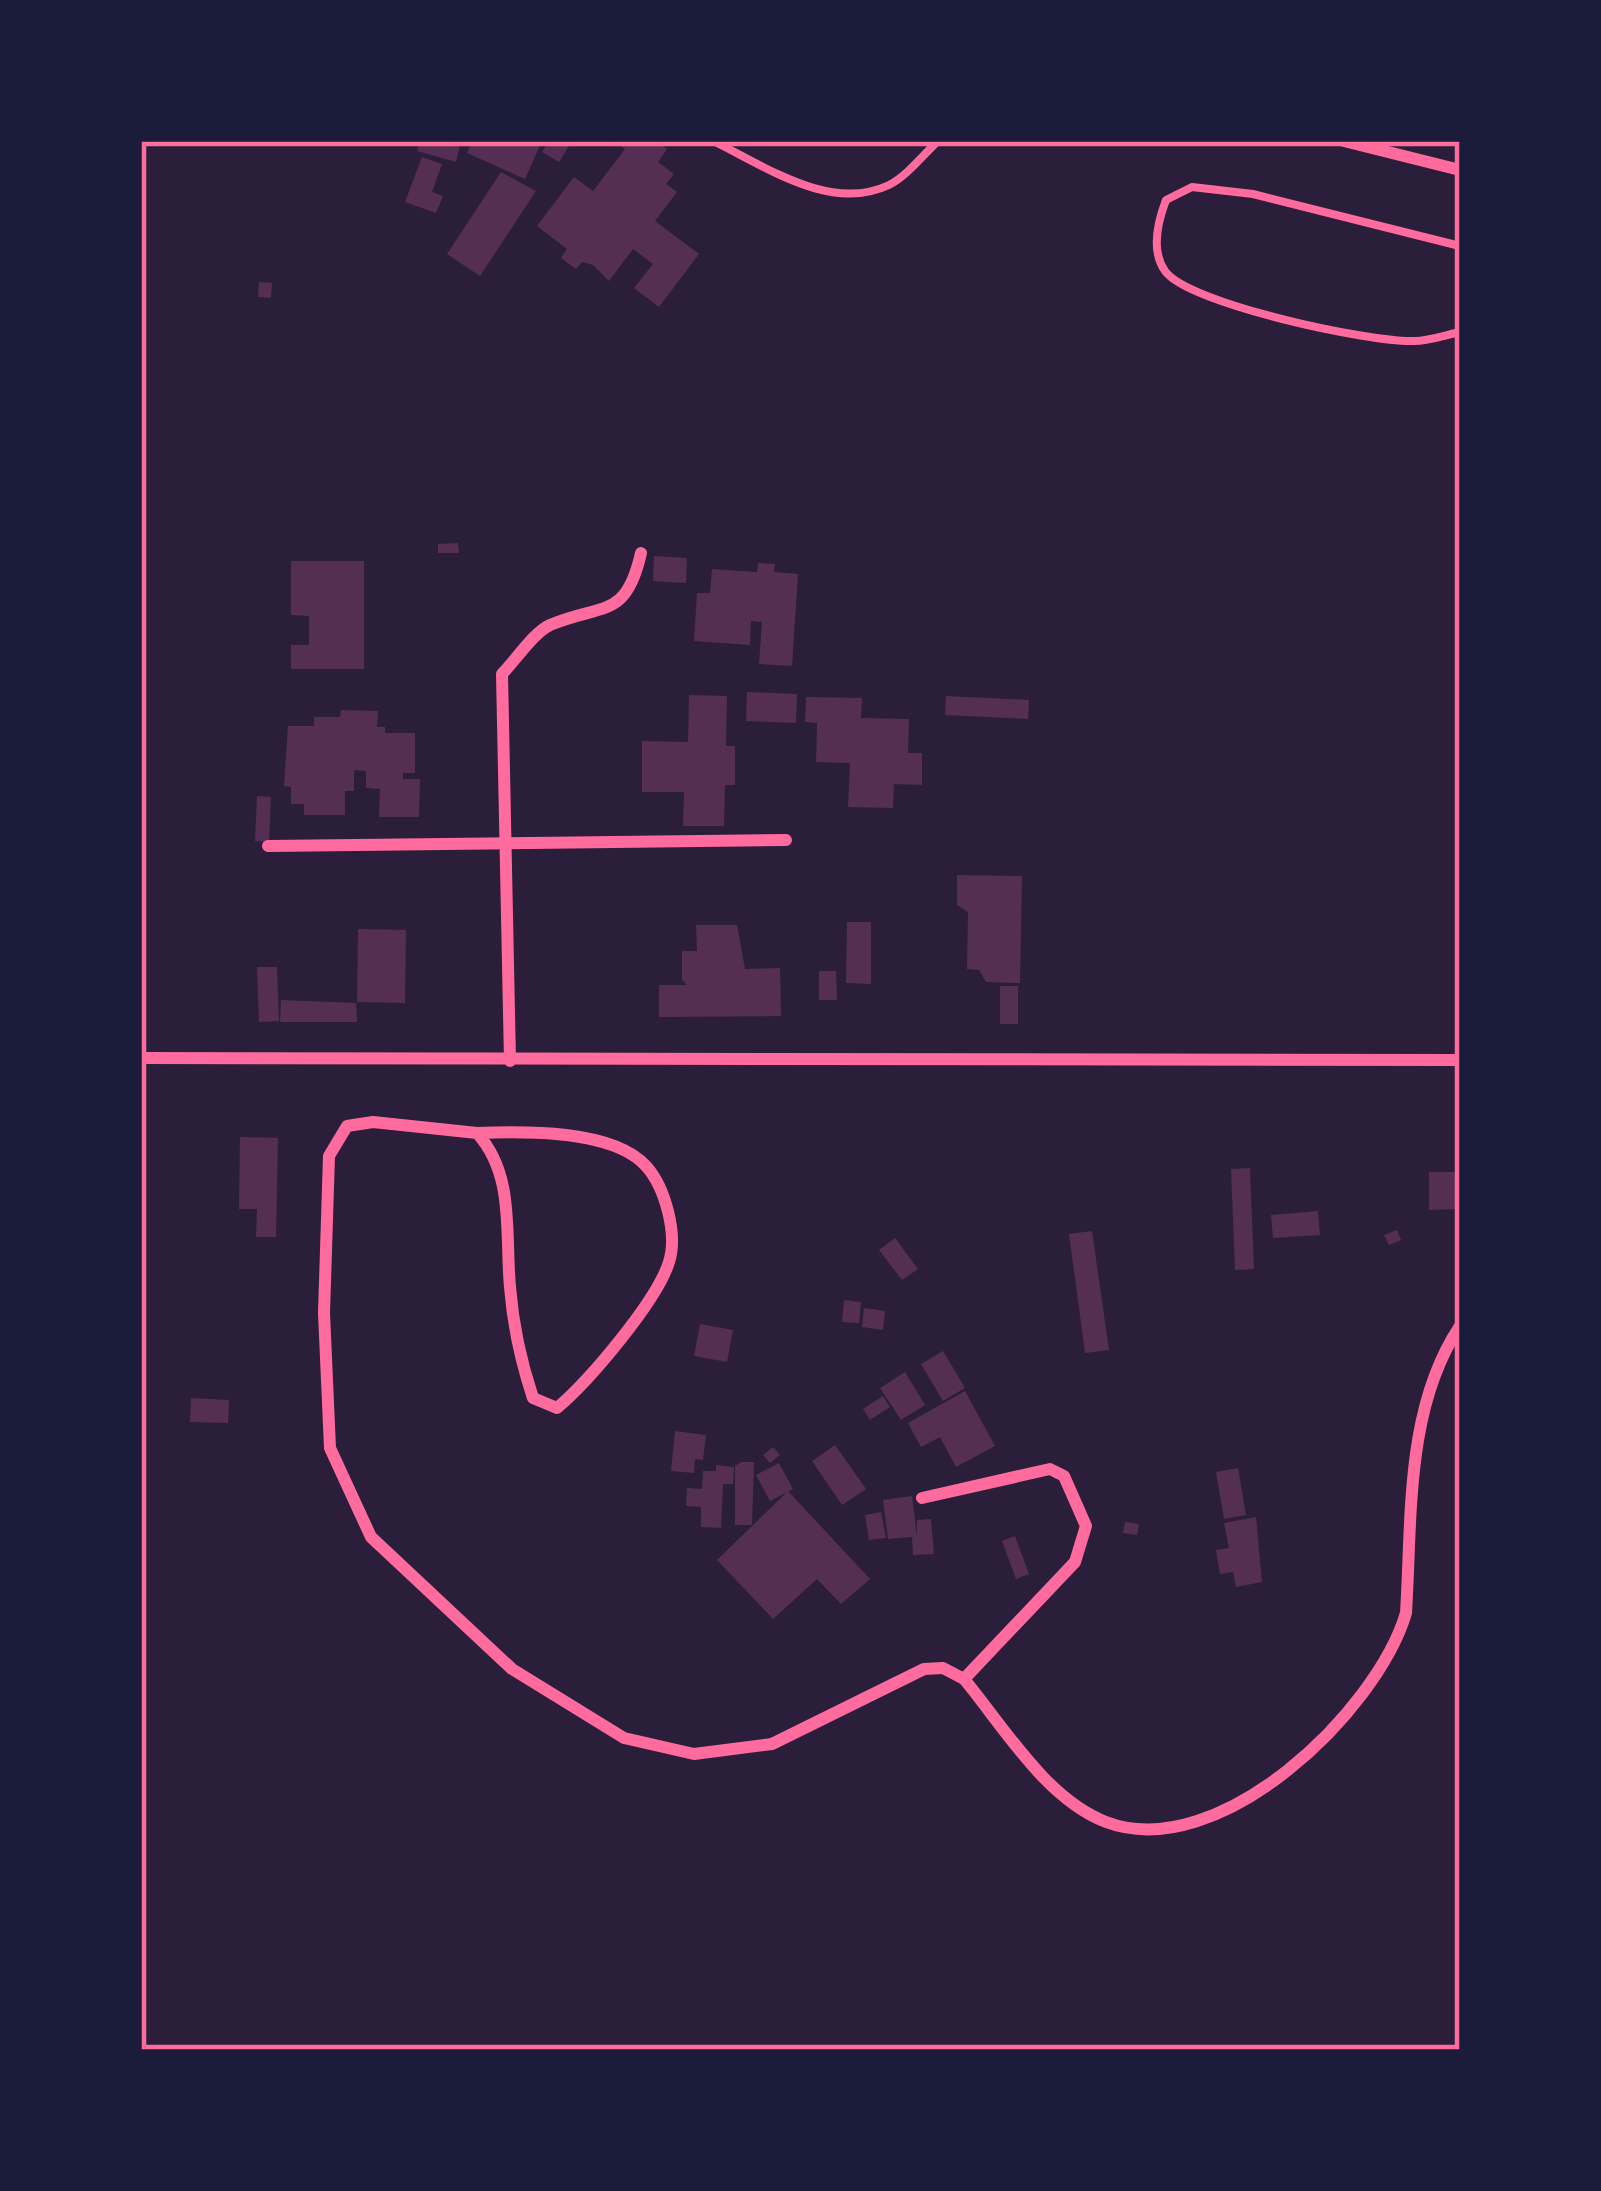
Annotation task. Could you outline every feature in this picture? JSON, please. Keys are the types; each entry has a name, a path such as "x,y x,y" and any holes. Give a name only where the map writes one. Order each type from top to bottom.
{"street":[{"path":"1344,141 1460,170"},
{"path":"510,1061 502,674 545,627 606,611 625,598 641,554"},
{"path":"268,846 786,840"},
{"path":"141,1058 1460,1060"},
{"path":"477,1133 494,1152 506,1194 510,1288 521,1364 533,1398 557,1408 609,1357 670,1262 664,1197 644,1163 583,1136 546,1130 477,1133 373,1122 347,1126 329,1156 324,1313 330,1448 371,1537 512,1669 624,1738 694,1754 772,1744 924,1669 943,1669 964,1679 1066,1797 1106,1822 1144,1828 1213,1816 1266,1789 1350,1710 1398,1639 1406,1612 1425,1401 1438,1359 1460,1326"},
{"path":"922,1498 1050,1469 1064,1476 1086,1526 1075,1562 964,1679"}],"lane":[{"path":"712,141 807,186 856,196 893,184 938,141"},
{"path":"1460,246 1252,194 1192,187 1166,200 1155,230 1164,270 1194,295 1302,323 1414,341 1460,332"}],"shaded area":[{"path":"141,141 1460,141 1460,2050 141,2050"}],"building":[{"path":"420,141 461,141 456,162 417,151"},
{"path":"472,141 542,141 525,179 467,153"},
{"path":"549,141 572,141 559,162 542,152"},
{"path":"615,141 657,141 667,149 658,162 674,174 666,184 677,192 655,221 699,254 659,307 634,288 653,264 633,249 609,281 593,265 582,262 576,269 561,258 567,249 537,226 574,177 593,191 625,149"},
{"path":"422,157 442,164 432,192 443,196 436,213 405,202"},
{"path":"501,172 536,191 480,276 447,254"},
{"path":"259,282 272,283 271,298 258,297"},
{"path":"458,543 459,553 438,553 438,544"},
{"path":"654,556 687,558 686,583 653,581"},
{"path":"291,561 364,561 364,669 291,669 291,645 309,645 309,616 291,615"},
{"path":"758,563 775,564 774,572 798,574 792,666 759,664 762,622 751,621 750,645 694,641 697,593 710,593 712,569 757,572"},
{"path":"747,692 797,694 796,723 746,721"},
{"path":"689,695 727,696 726,746 735,746 735,785 725,785 724,826 683,826 684,792 642,792 642,741 688,742"},
{"path":"946,696 1029,700 1028,719 945,715"},
{"path":"806,697 862,698 861,718 909,719 908,753 922,753 922,785 894,784 893,808 848,807 850,763 816,762 817,723 805,722"},
{"path":"341,710 378,711 377,727 385,727 385,733 415,733 415,773 403,773 403,779 420,779 419,817 379,817 380,789 366,788 366,771 354,770 354,791 345,791 345,815 304,815 304,804 291,804 291,787 284,786 288,726 314,726 314,717 340,717"},
{"path":"257,796 271,797 269,842 255,841"},
{"path":"957,875 1022,876 1020,983 986,982 979,970 967,969 968,912 957,905"},
{"path":"847,922 871,922 871,984 846,983"},
{"path":"696,925 737,925 745,969 780,968 781,1016 659,1017 659,985 687,985 682,980 682,951 697,951"},
{"path":"358,929 406,930 405,1003 357,1002"},
{"path":"257,967 277,967 279,1021 259,1022"},
{"path":"819,971 836,971 837,1000 819,1000"},
{"path":"1000,986 1018,986 1018,1024 1000,1024"},
{"path":"281,1000 356,1003 357,1022 280,1022"},
{"path":"240,1137 278,1138 276,1237 256,1237 257,1209 239,1209"},
{"path":"1250,1168 1254,1269 1235,1270 1231,1169"},
{"path":"1429,1172 1460,1172 1460,1209 1429,1210"},
{"path":"1318,1211 1320,1235 1273,1238 1271,1215"},
{"path":"1397,1230 1401,1240 1389,1245 1384,1235"},
{"path":"1092,1231 1109,1350 1085,1353 1069,1234"},
{"path":"895,1238 918,1269 902,1280 879,1250"},
{"path":"844,1300 861,1302 859,1323 842,1322"},
{"path":"864,1308 885,1311 883,1330 862,1327"},
{"path":"700,1324 733,1330 727,1362 694,1356"},
{"path":"943,1351 965,1388 943,1401 921,1364"},
{"path":"905,1372 925,1405 901,1420 880,1388"},
{"path":"965,1391 995,1446 956,1467 940,1437 921,1447 908,1423"},
{"path":"883,1396 890,1407 870,1420 863,1409"},
{"path":"191,1398 229,1400 228,1423 190,1422"},
{"path":"675,1431 706,1435 703,1460 695,1459 694,1473 671,1471"},
{"path":"835,1445 866,1489 842,1505 812,1461"},
{"path":"773,1447 780,1455 770,1463 763,1455"},
{"path":"754,1462 752,1525 735,1525 735,1466"},
{"path":"779,1463 793,1489 770,1501 756,1475"},
{"path":"716,1465 734,1467 733,1484 723,1484 721,1528 701,1527 701,1507 686,1506 687,1488 702,1489 703,1471 716,1471"},
{"path":"1238,1468 1246,1515 1224,1519 1216,1472"},
{"path":"788,1491 870,1579 841,1604 817,1579 773,1619 717,1560"},
{"path":"912,1496 917,1536 917,1520 931,1519 934,1554 913,1555 912,1537 888,1539 883,1500"},
{"path":"881,1512 886,1538 869,1540 865,1515"},
{"path":"1256,1517 1262,1582 1236,1587 1233,1572 1220,1574 1216,1550 1229,1548 1224,1523"},
{"path":"1125,1522 1139,1524 1137,1535 1123,1533"},
{"path":"1015,1536 1029,1574 1016,1579 1002,1541"}]}
